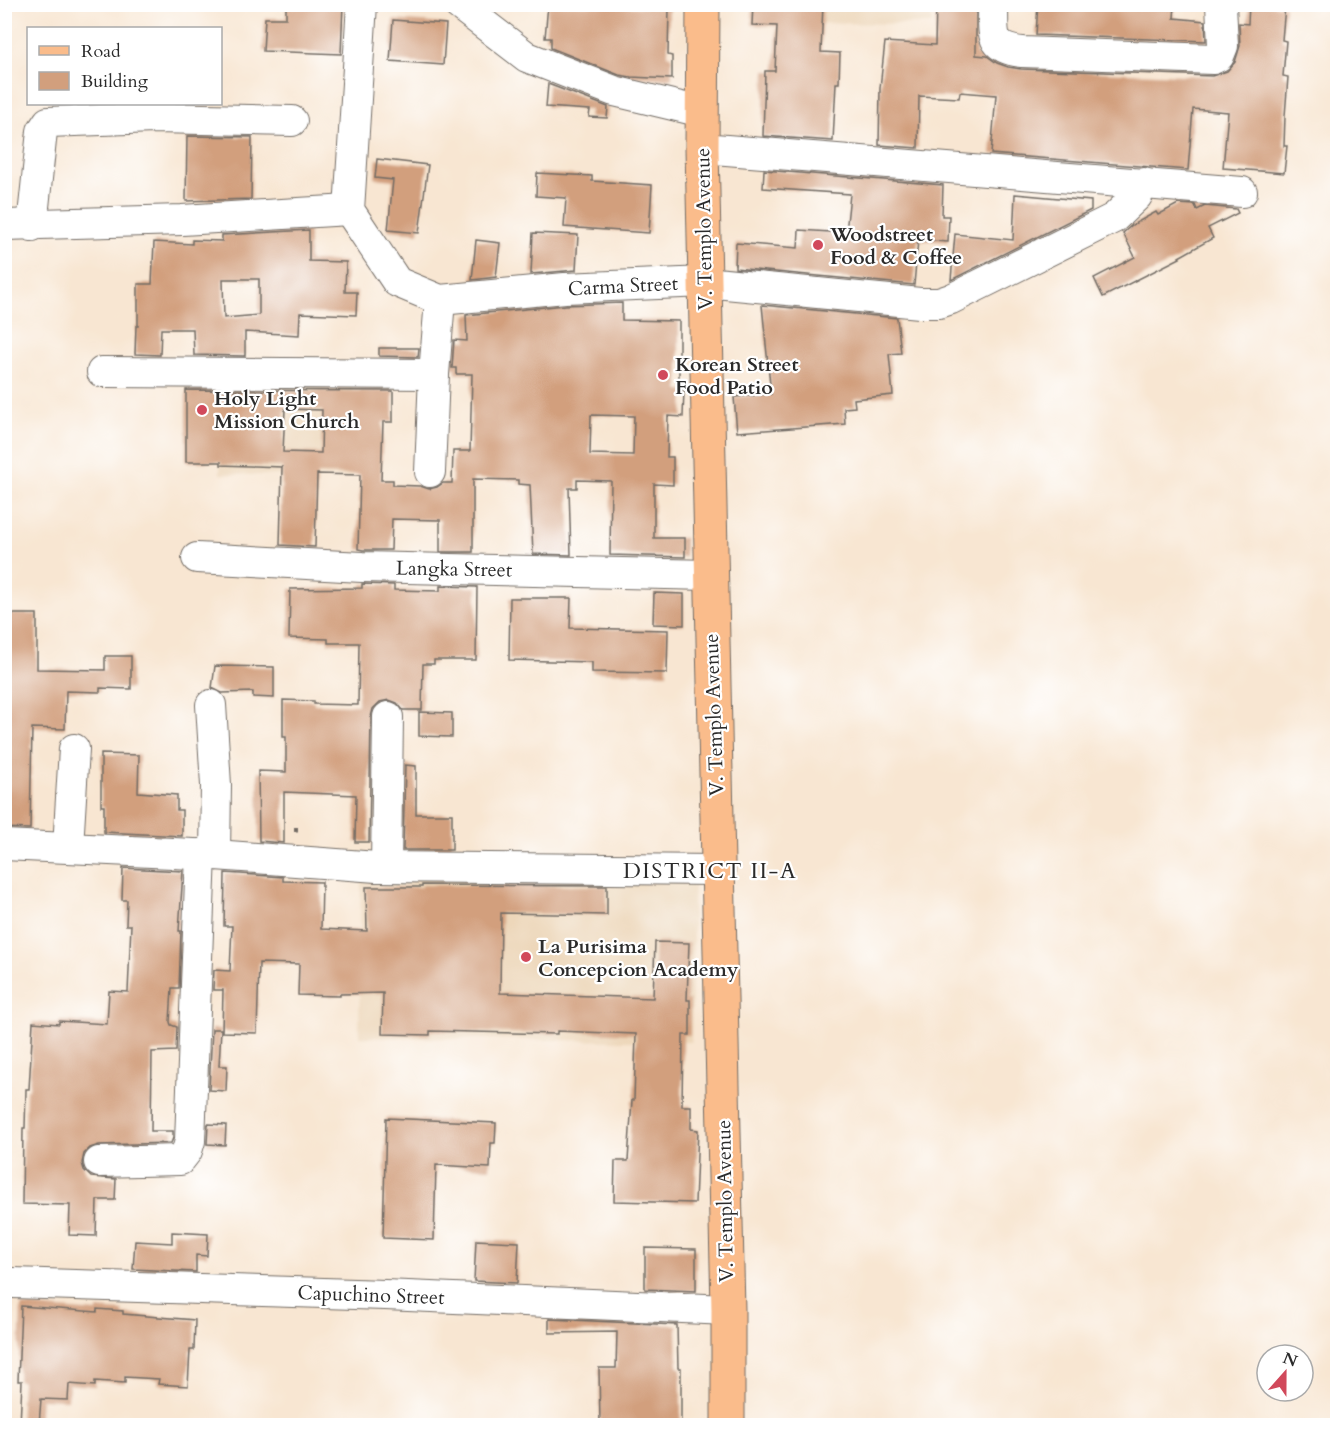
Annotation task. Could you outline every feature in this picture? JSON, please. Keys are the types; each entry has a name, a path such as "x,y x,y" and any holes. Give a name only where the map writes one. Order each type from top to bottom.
{"main road":[{"name":"V. Templo Avenue","path":"703,4 702,148 728,1310 728,1425"}],"street":[{"path":"292,121 154,118 48,122 42,131 18,225 182,220 349,210 362,4"},
{"path":"458,4 527,57 614,91 702,112"},
{"path":"993,4 994,34 997,44 1005,50 1213,59 1218,58 1223,46 1221,4"},
{"path":"702,148 1242,192"},
{"name":"Carma Street","path":"349,210 397,282 440,300 565,288 705,282 939,303 1114,218 1137,196 1144,183"},
{"path":"430,472 440,300"},
{"path":"102,372 434,374"},
{"name":"Langka Street","path":"197,558 362,567 711,575"},
{"path":"99,1162 180,1160 187,1151 190,1140 208,854 216,785 211,705"},
{"path":"386,867 388,717"},
{"path":"68,847 74,749"},
{"path":"4,845 208,854 386,867 718,870"},
{"name":"Capuchino Street","path":"13,1283 385,1295 728,1310"}],"shaded area":[{"path":"788,5 932,5 932,24 787,23"},
{"path":"221,382 353,384 352,477 220,474"},
{"name":"La Purisima Concepcion Academy","path":"361,874 694,877 691,1042 359,1037"}],"building":[{"path":"286,4 343,4 341,54 263,51 265,18 286,18"},
{"path":"548,4 669,8 668,55 672,56 672,79 619,75 551,48 551,38 545,38"},
{"path":"753,4 823,4 821,52 840,53 833,141 763,136 765,71 775,71 777,26 752,25"},
{"path":"936,4 976,4 976,55 987,56 1008,67 1212,76 1227,71 1235,62 1240,46 1239,23 1248,24 1249,4 1285,6 1282,40 1286,41 1283,76 1288,77 1284,146 1287,146 1284,173 1223,168 1228,112 1193,109 1188,170 991,154 996,95 960,92 959,98 919,96 918,148 879,145 880,88 885,42 935,45"},
{"path":"1038,4 1097,7 1097,4 1175,4 1174,18 1205,21 1206,41 1036,35"},
{"path":"393,20 446,24 443,65 390,61"},
{"path":"548,84 608,107 607,118 589,117 590,110 546,107"},
{"path":"187,136 252,137 251,199 186,201"},
{"path":"377,159 428,165 419,233 388,230 393,180 375,178"},
{"path":"764,170 943,185 942,216 949,216 948,242 918,240 914,285 735,268 736,243 798,248 799,230 846,233 850,194 763,188"},
{"path":"537,173 592,176 592,181 652,185 649,233 564,227 566,198 536,196"},
{"path":"1015,194 1091,201 1091,210 951,280 955,234 1013,240"},
{"path":"1178,204 1195,205 1197,210 1205,206 1236,209 1238,213 1208,228 1213,238 1180,258 1103,297 1094,278 1135,257 1123,233 1132,225 1156,212 1158,215"},
{"path":"309,230 309,261 346,262 345,292 357,292 356,315 300,313 299,335 245,332 245,356 194,355 193,329 161,329 160,355 135,354 138,284 152,284 154,242 192,244 192,240 222,241 222,235","holes":["223,279 259,279 259,315 224,318"]},
{"path":"533,233 578,235 576,270 531,274"},
{"path":"476,240 500,243 496,277 472,280"},
{"path":"622,303 622,320 679,321 679,390 684,390 683,417 668,416 667,457 673,457 673,485 654,484 654,538 685,538 685,557 610,555 611,481 577,480 577,488 569,488 571,555 533,554 530,485 518,484 518,480 473,479 473,552 440,552 440,520 392,519 391,550 363,550 358,549 360,475 317,474 315,547 280,545 282,467 221,465 221,462 186,462 186,390 393,391 393,422 383,422 381,480 393,480 393,485 420,486 429,489 443,483 452,483 453,451 470,451 472,374 456,374 456,368 452,368 454,340 467,341 466,315 566,305","holes":["285,409 322,410 321,453 283,452","591,415 634,416 633,455 590,454"]},
{"path":"762,305 897,318 901,353 889,354 893,395 854,399 855,407 844,408 845,424 737,432 734,397 771,394"},
{"path":"379,348 419,348 418,357 379,356"},
{"path":"362,584 394,585 394,590 440,591 440,586 477,587 476,660 434,660 434,664 423,664 422,710 403,710 397,703 389,700 380,702 373,709 369,842 355,842 356,795 284,792 284,843 259,841 258,771 286,772 283,700 314,701 314,704 358,705 359,643 328,643 328,639 289,638 290,589 362,588"},
{"path":"654,593 684,594 684,625 653,624"},
{"path":"510,598 571,598 570,628 668,630 667,673 592,672 592,662 509,660"},
{"path":"4,614 37,614 37,669 105,670 105,656 131,656 131,689 100,688 100,692 66,691 65,729 32,728 30,829 4,828"},
{"path":"215,666 274,667 274,698 253,697 253,692 222,693 212,688"},
{"path":"419,712 452,713 452,737 419,736"},
{"path":"101,754 139,755 138,792 177,795 177,810 182,810 182,836 104,832 104,806 101,806"},
{"path":"405,765 416,766 416,814 452,814 452,850 403,850"},
{"path":"123,868 183,871 179,931 181,931 179,988 172,988 170,1022 171,1025 177,1027 176,1051 152,1052 151,1131 173,1131 173,1138 171,1143 99,1145 90,1148 84,1154 82,1163 84,1170 91,1177 116,1179 115,1200 97,1200 96,1236 69,1235 70,1205 22,1204 23,1128 25,1128 26,1089 29,1089 33,1022 107,1024 109,991 128,992 131,925 126,925 127,900 122,900"},
{"path":"225,873 283,877 283,881 322,882 321,929 367,931 366,887 607,886 607,915 501,913 500,993 653,998 655,942 689,943 687,1000 690,1000 690,1035 683,1035 682,1106 691,1106 691,1129 698,1130 695,1203 614,1201 615,1161 628,1161 632,1100 634,1100 636,1034 557,1031 557,1034 430,1031 430,1035 382,1034 383,993 340,994 340,996 298,995 299,964 259,963 257,1033 222,1032 223,990 213,990 214,970 230,971 232,926 224,926"},
{"path":"212,1029 221,1029 219,1066 227,1066 226,1091 209,1090"},
{"path":"386,1118 496,1123 495,1143 491,1143 490,1168 436,1165 434,1240 383,1238"},
{"path":"208,1124 226,1125 225,1145 207,1144"},
{"path":"172,1232 208,1234 207,1256 196,1255 196,1272 133,1269 135,1241 172,1243"},
{"path":"476,1240 519,1242 517,1283 474,1281"},
{"path":"645,1248 696,1249 696,1291 645,1289"},
{"path":"21,1306 97,1312 97,1309 123,1311 123,1314 195,1320 194,1350 190,1350 188,1386 158,1384 159,1379 125,1377 125,1383 95,1381 95,1386 69,1384 68,1400 41,1399 39,1425 20,1425 22,1381 18,1381"},
{"path":"549,1319 677,1325 678,1368 681,1368 681,1425 600,1425 599,1368 616,1368 617,1332 549,1333"}],"place":[{"name":"Woodstreet Food & Coffee","path":"818,245"},
{"name":"Korean Street Food Patio","path":"663,375"},
{"name":"Holy Light Mission Church","path":"202,410"},
{"name":"La Purisima Concepcion Academy","path":"526,957"}],"district":[{"name":"DISTRICT II-A","path":"710,871"}]}
